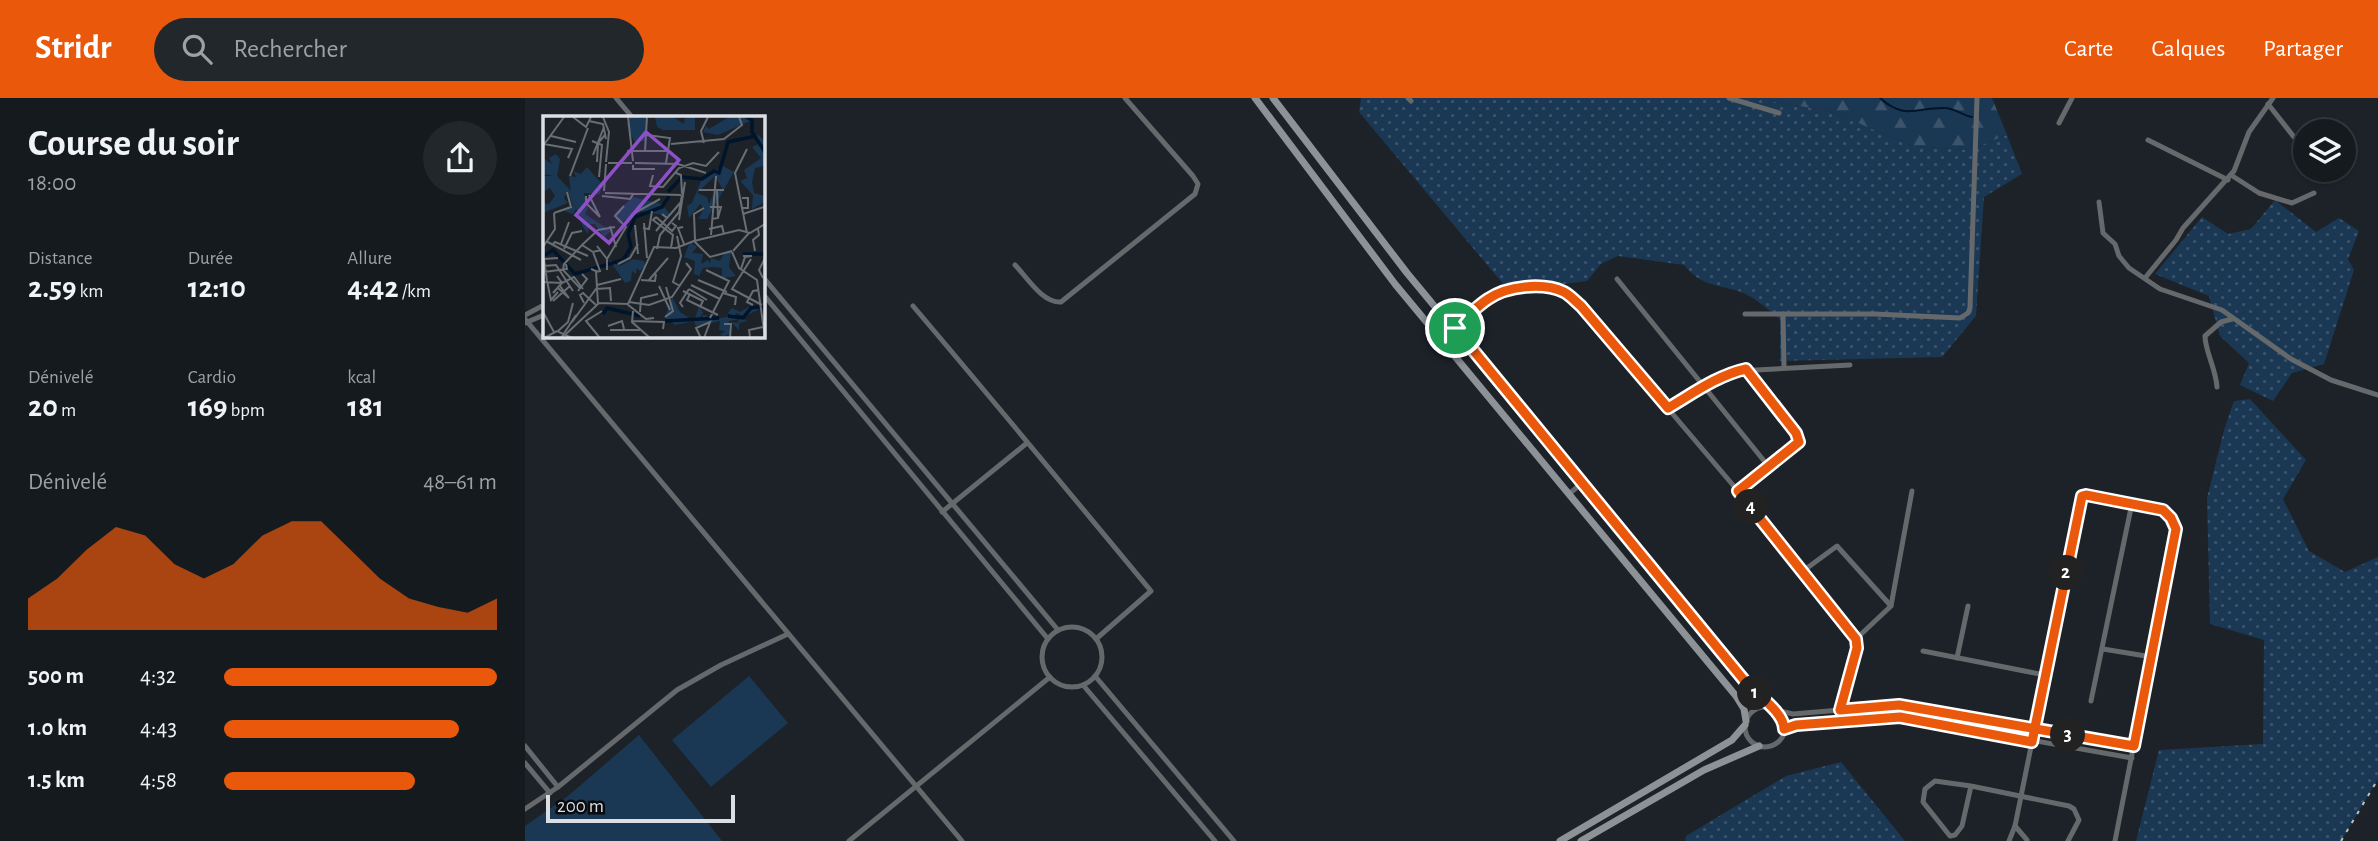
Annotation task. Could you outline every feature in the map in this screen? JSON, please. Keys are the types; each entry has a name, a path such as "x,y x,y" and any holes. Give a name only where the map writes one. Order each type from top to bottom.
{"street":[{"path":"616,98 631,116"},
{"path":"1015,265 1047,299 1061,302 1195,194 1198,184 1193,176 1125,98"},
{"path":"1255,98 1395,284 1736,696 1744,709 1748,738 1759,746"},
{"path":"1273,98 1407,273 1748,685 1783,718 1783,735 1776,743 1759,746 1704,770 1581,841"},
{"path":"1729,98 1779,113"},
{"path":"1745,314 1875,314 1960,318 1968,313 1977,98"},
{"path":"2059,123 2072,98"},
{"path":"2145,278 2180,232 2230,177 2249,132 2273,98"},
{"path":"2268,104 2293,136"},
{"path":"2148,140 2259,193 2292,203 2314,193"},
{"path":"2099,202 2103,233 2115,244 2120,257 2131,269 2165,291 2222,310 2291,359 2331,380 2378,395"},
{"path":"765,279 1058,630"},
{"path":"1617,279 1769,467"},
{"path":"1455,328 1486,300 1499,293 1551,287 1567,293 1581,306 1738,491 1856,639 1857,648 1840,710"},
{"path":"765,296 1048,639"},
{"path":"526,320 543,306"},
{"path":"912,306 995,401 1151,592 1096,639"},
{"path":"1783,314 1784,367"},
{"path":"526,320 543,315"},
{"path":"2217,387 2216,371 2205,344 2205,337 2221,322 2232,319"},
{"path":"526,320 962,841"},
{"path":"1668,408 1737,371 1850,365"},
{"path":"1738,491 1797,445 1799,438 1746,369"},
{"path":"942,512 1027,443"},
{"path":"1569,494 1582,483"},
{"path":"1856,639 1891,606 1912,491"},
{"path":"2008,841 2015,826 2082,496 2086,495 2163,510 2176,529 2115,841"},
{"path":"2091,701 2132,503"},
{"path":"1803,571 1837,546 1891,606"},
{"path":"1957,658 1968,606"},
{"path":"1083,629 1096,639 1100,646 1102,662 1095,677 1083,685 1065,686 1050,677 1042,663 1042,654 1048,639 1058,630 1083,629"},
{"path":"525,809 558,787 677,690 721,665 788,634"},
{"path":"2103,649 2152,657"},
{"path":"1923,651 2045,676"},
{"path":"849,841 1050,677"},
{"path":"1095,677 1234,841"},
{"path":"1083,685 1215,841"},
{"path":"1560,841 1732,740 1749,715 1758,708 1793,714 1899,705 2134,746"},
{"path":"1899,705 1900,717"},
{"path":"1784,729 1796,725 1900,717 2132,758"},
{"path":"525,746 558,787"},
{"path":"525,763 550,793"},
{"path":"1971,786 1962,826 1955,835 1950,836 1925,807 1925,789 1935,781 1943,781 1971,786 2021,795 2069,806 2080,820 2068,841"},
{"path":"2015,826 2027,840"}],"green space":[{"path":"1361,98 1750,98 1829,111 1913,146 1968,150 2007,135 2022,174 1984,197 1976,316 1942,357 1780,361 1780,319 1749,296 1702,281 1684,265 1618,256 1601,264 1587,281 1509,291 1359,112"},
{"path":"1750,98 1992,98 2007,135 1968,150 1913,146 1829,111"},
{"path":"2275,200 2316,232 2339,218 2359,231 2348,259 2354,270 2324,364 2292,373 2273,401 2240,385 2249,363 2220,336 2209,296 2155,274 2202,217 2228,234 2251,229"},
{"path":"2250,399 2306,460 2283,499 2309,551 2345,572 2378,557 2378,779 2341,841 2136,841 2159,750 2263,744 2264,640 2210,624 2207,498 2234,401"},
{"path":"749,676 788,723 711,787 672,740"},
{"path":"639,735 722,841 525,841 525,826 568,796"},
{"path":"1841,762 1905,841 1685,841 1686,836 1786,776"}],"waterway":[{"path":"1880,98 1905,111 1945,108 1972,117"}],"railway":[{"path":"2341,841 2378,779"}],"route":[{"path":"1455,328 1486,300 1499,293 1551,287 1567,293 1581,306 1668,408 1704,387 1746,369 1796,433 1799,442 1738,491 1853,632 1857,648 1840,710 1899,705 1929,709 2034,729 2134,746 2176,529 2163,510 2082,496 2034,729 2032,742 1900,717 1796,725 1784,729 1780,714 1770,708 1748,685 1455,328"}]}
